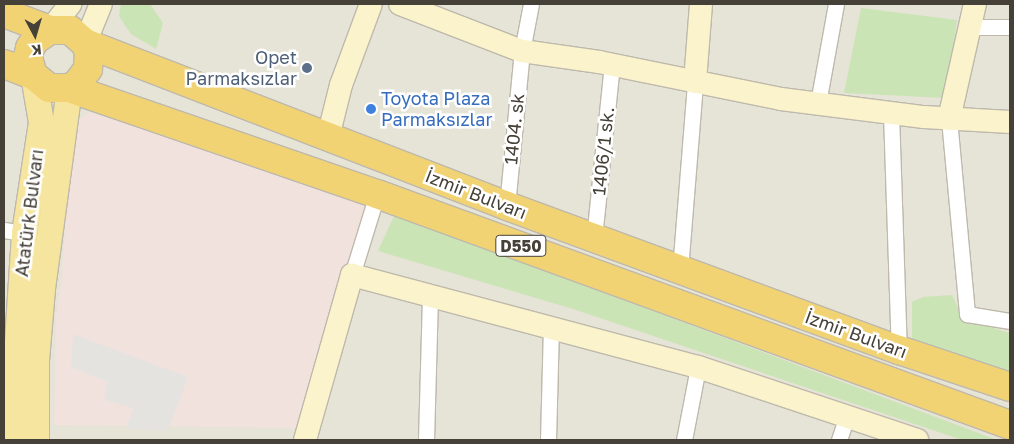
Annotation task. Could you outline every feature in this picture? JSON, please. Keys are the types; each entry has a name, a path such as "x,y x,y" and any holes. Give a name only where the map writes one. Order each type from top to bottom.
{"highway":[{"name":"İzmir Bulvarı","path":"4,13 50,30 70,30 85,43 507,206 899,350 1010,387"},
{"name":"Atatürk Bulvarı","path":"33,75 28,57 30,48 35,40 50,30"},
{"path":"69,88 77,84 88,69 89,52 85,43"},
{"name":"İzmir Bulvarı","path":"4,64 33,75 49,88 69,88 377,194 1010,425"}],"main road":[{"name":"Atatürk Bulvarı","path":"15,440 14,231 41,122 33,75"},
{"name":"Atatürk Bulvarı","path":"36,440 36,360 42,288 69,88"}],"street":[{"name":"Atatürk Bulvarı","path":"50,30 70,4"},
{"path":"85,43 101,4"},
{"path":"328,137 341,85 371,4"},
{"path":"400,4 522,51 612,64 695,82 818,103 950,119 1010,122"},
{"name":"1404. sk","path":"507,206 522,51 531,4"},
{"path":"680,270 701,4"},
{"path":"818,103 836,4"},
{"path":"976,4 950,119 967,314 1010,321"},
{"path":"972,27 1010,27"},
{"name":"1406/1 sk.","path":"594,238 612,64"},
{"path":"891,113 899,350"},
{"path":"305,440 377,194"},
{"path":"352,275 430,298 698,367 917,440"},
{"path":"426,440 430,298"},
{"path":"548,440 551,329"},
{"path":"684,440 698,367"},
{"path":"839,440 846,416"}],"shaded area":[{"path":"4,4 1010,4 1010,440 4,440"},
{"path":"89,112 367,201 304,428 54,425 56,318 62,278 71,125"},
{"path":"73,334 188,377 168,431 126,428 133,408 104,400 107,382 71,367"}],"green space":[{"path":"121,4 150,4 163,23 156,49 131,34 119,16"},
{"path":"861,8 957,20 946,98 844,93"},
{"path":"395,214 997,440 962,440 573,309 378,251"},
{"path":"952,295 964,319 1010,333 1010,378 917,346 912,339 912,302 923,297"}],"place":[{"name":"Opet Parmaksızlar","path":"307,68"},
{"name":"Toyota Plaza Parmaksızlar","path":"371,109"}]}
